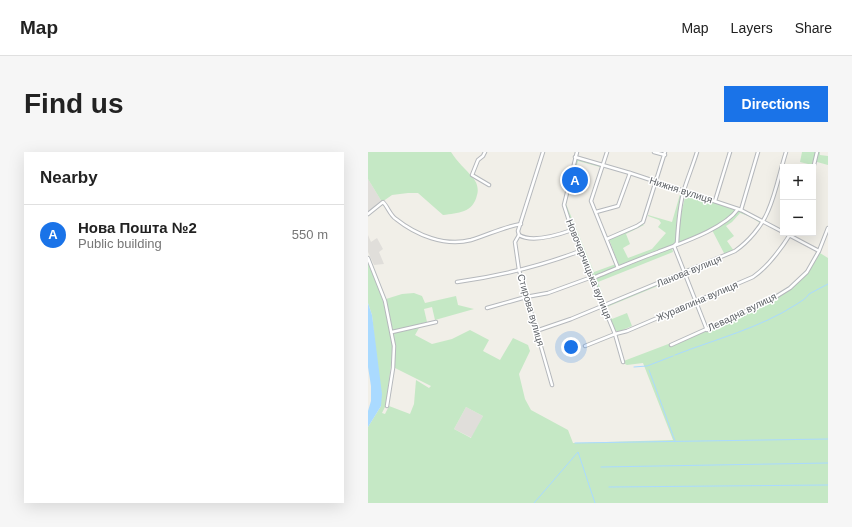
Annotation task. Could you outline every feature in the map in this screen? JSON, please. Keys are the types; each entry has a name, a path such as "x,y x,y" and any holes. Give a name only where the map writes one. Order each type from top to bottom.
{"street":[{"path":"485,152 478,160 472,175 489,185"},
{"name":"Стирова вулиця","path":"543,152 519,235 515,242 519,270 552,385"},
{"name":"Новочерчицька вулиця","path":"576,152 564,205 580,251 615,334 623,362"},
{"path":"606,152 591,200 618,268"},
{"path":"607,239 644,222 665,154 654,152"},
{"path":"674,246 677,243 678,218 684,190 697,152"},
{"path":"715,201 730,152"},
{"path":"487,308 526,297 548,293 618,268 696,237 725,221 740,209 758,152"},
{"name":"Ланова вулиця","path":"536,331 604,306 735,251 746,242 763,221 768,211 786,152"},
{"path":"814,164 817,152"},
{"name":"Нижня вулиця","path":"575,157 684,190 740,209 780,231"},
{"path":"596,212 618,206 620,204 630,173"},
{"path":"368,214 383,202 394,218 405,226 436,240 461,242 521,224"},
{"name":"Левадна вулиця","path":"671,345 769,301 790,288 807,272 819,251 828,228"},
{"path":"519,235 524,238 531,238 559,235 572,230"},
{"name":"Журавлина вулиця","path":"585,346 615,334 627,331 753,277 761,272 770,263 789,236"},
{"name":"Нижня вулиця","path":"793,236 819,251"},
{"path":"674,246 707,330"},
{"path":"457,282 483,278 536,266 580,251"},
{"path":"368,258 385,301 394,346 393,368 387,406"},
{"path":"392,332 436,322"}],"shaded area":[{"path":"368,179 382,202 368,213"},
{"path":"368,235 371,242 377,238 383,249 379,252 384,264 374,265 368,252"},
{"path":"466,407 483,416 472,438 454,429"}],"green space":[{"path":"368,152 451,152 476,182 478,193 475,201 468,209 464,211 443,215 418,193 392,195 382,202 368,179"},
{"path":"802,152 820,152 820,155 828,156 828,165 817,162 814,164 808,164 800,162"},
{"path":"576,159 601,166 578,161 566,204 594,272 616,264 617,267 593,276 565,205"},
{"path":"681,191 683,192 677,217 676,242 673,245 619,266 609,239 643,224 644,225 626,234 630,244 623,248 628,258 652,249 666,233 658,227 661,223 659,220 648,215 672,222"},
{"path":"686,193 735,210 726,220 700,234 678,243 680,218"},
{"path":"739,211 761,221 760,223 751,217 740,213 726,226 734,236 727,241 734,251 725,255 712,230 730,219"},
{"path":"672,248 673,252 598,282 606,304 604,303 594,279"},
{"path":"820,253 828,258 828,503 368,503 368,427 381,406 372,315 368,303 368,261 383,301 393,346 386,405 382,413 385,414 389,406 410,414 414,404 416,380 429,388 431,386 395,368 394,333 419,328 415,335 432,344 452,339 470,330 489,340 483,351 500,360 513,338 528,345 530,351 519,374 525,399 531,410 568,430 573,443 673,440 643,363 627,365 621,362 671,343 673,346 769,302 791,289 808,273","holes":["466,407 483,416 471,438 454,429"]},
{"path":"682,275 607,307 612,319 627,313 632,326 618,332 615,330 605,306"},
{"path":"414,293 422,296 425,303 456,296 458,305 474,309 435,320 432,307 424,309 427,322 393,331 386,299 402,294"}],"water":[{"path":"368,303 372,315 382,394 381,406 368,427 371,386 368,367"}],"waterway":[{"path":"675,355 768,320 797,304 805,299 809,294 828,284"},
{"path":"634,367 647,366 673,356"},
{"path":"649,370 675,441"},
{"path":"575,443 828,439"},
{"path":"534,503 578,452 595,503"},
{"path":"601,467 828,463"},
{"path":"609,487 828,485"}],"place":[{"name":"Нова Пошта №2","path":"575,180"}]}
